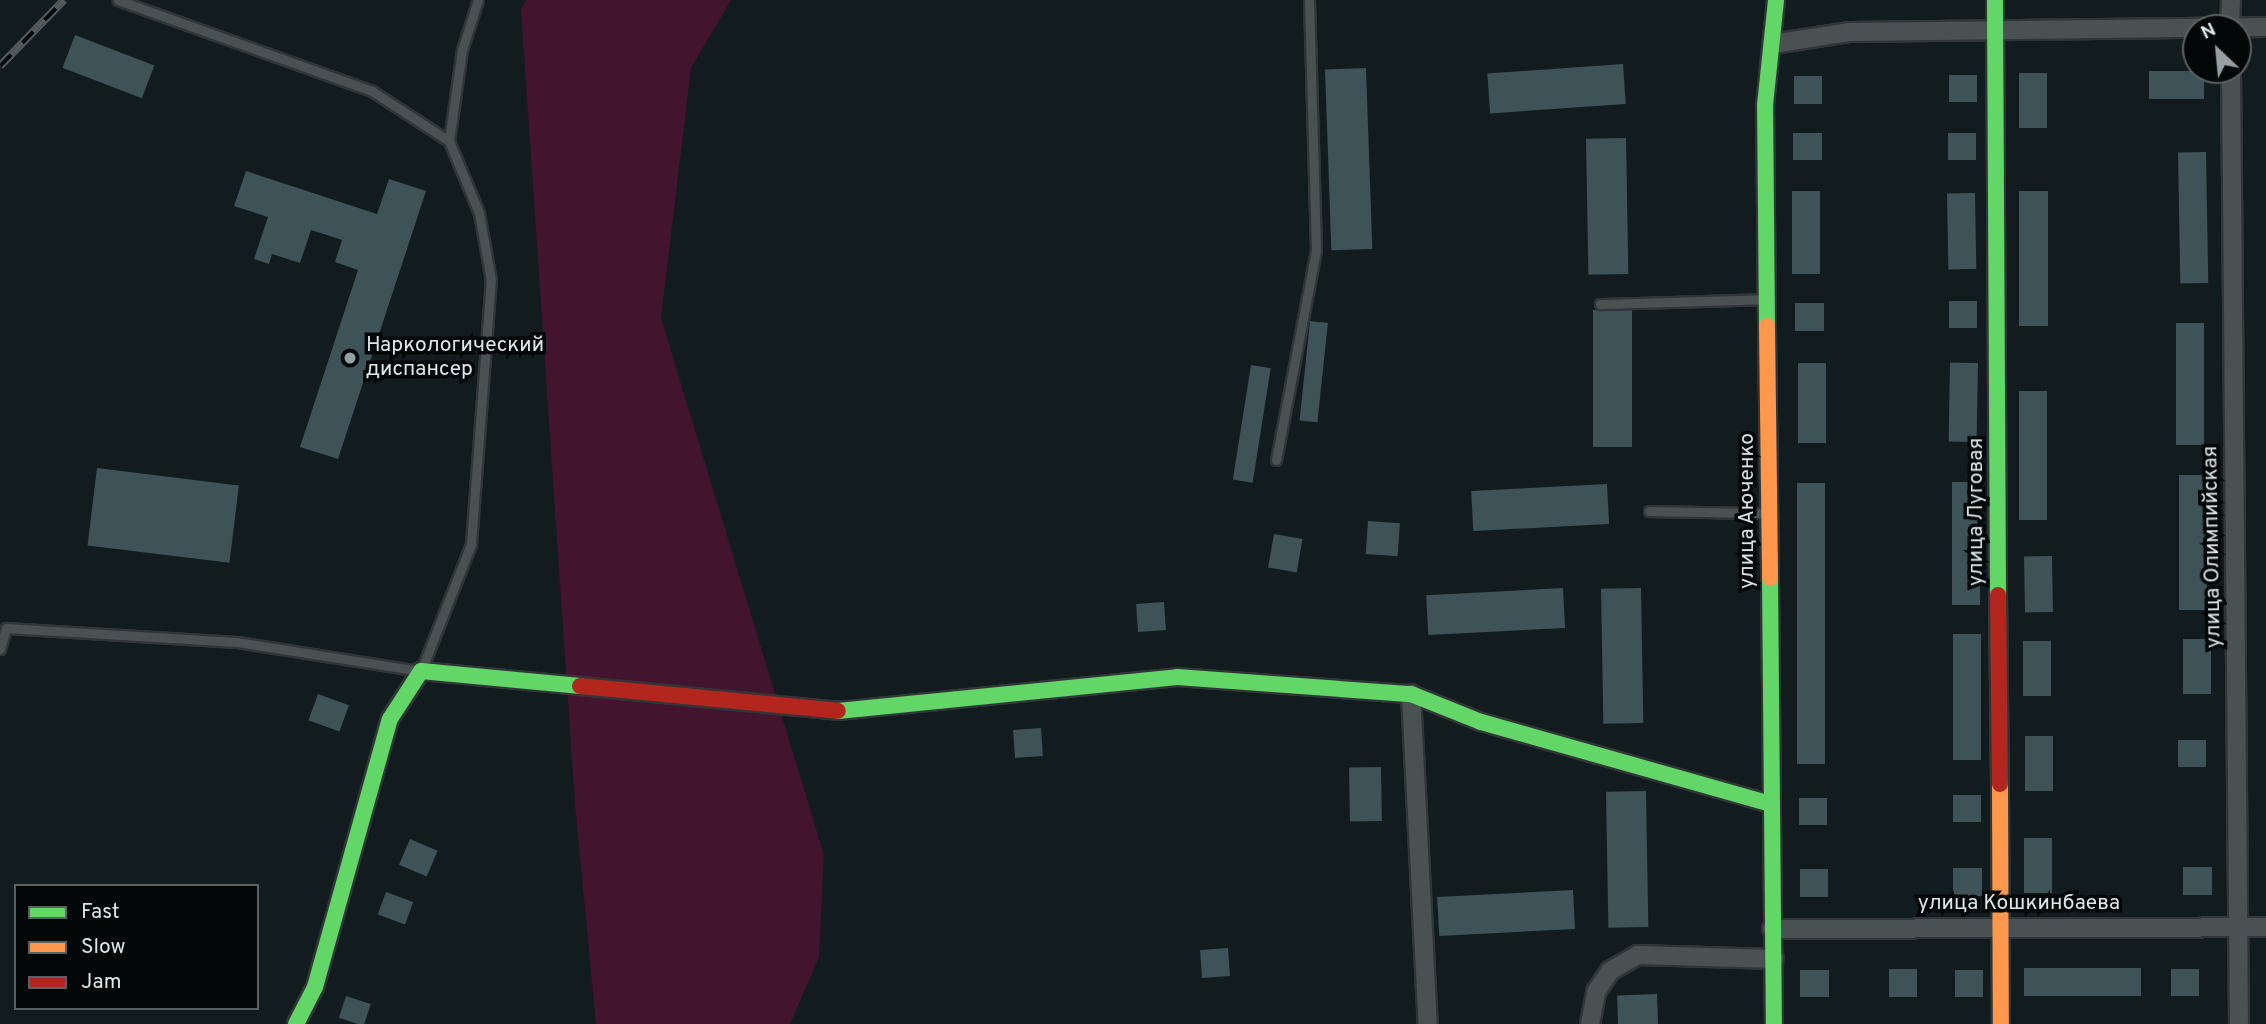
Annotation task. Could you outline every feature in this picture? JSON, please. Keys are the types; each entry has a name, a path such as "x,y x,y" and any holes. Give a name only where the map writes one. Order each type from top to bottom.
{"street":[{"name":"улица Аюченко","path":"1774,1024 1765,59 1773,44 1776,0"},
{"name":"улица Луговая","path":"1995,0 2001,1024"},
{"path":"1773,44 1816,34 2182,27"},
{"name":"улица Олимпийская","path":"2231,84 2239,1024"},
{"path":"296,1024 315,987 390,719 421,671 853,712 945,697 1177,677 1410,695 1481,722 1771,804"},
{"path":"1410,695 1428,1024"},
{"name":"улица Кошкинбаева","path":"1772,929 2266,927"},
{"path":"1590,1024 1596,992 1610,971 1639,955 1774,959"}],"lane":[{"path":"118,0 372,91 449,141"},
{"path":"0,649 6,628 237,642 421,671 471,544 491,280 480,212 449,141 462,50 478,0"},
{"path":"1276,460 1316,250 1309,0"},
{"path":"1600,304 1769,299"},
{"path":"1649,511 1769,513"}],"shaded area":[{"path":"526,0 731,0 691,68 661,318 824,855 819,957 790,1024 596,1024 575,805 521,10"}],"building":[{"path":"75,35 154,65 142,98 62,68"},
{"path":"1623,64 1626,104 1490,113 1487,73"},
{"path":"1366,68 1372,249 1331,250 1325,69"},
{"path":"2149,71 2182,71 2182,84 2204,84 2204,99 2149,99"},
{"path":"2019,73 2047,73 2047,128 2019,128"},
{"path":"1949,75 1977,75 1977,102 1949,102"},
{"path":"1794,76 1822,76 1822,104 1794,104"},
{"path":"1793,133 1822,133 1822,160 1793,160"},
{"path":"1948,133 1976,133 1976,160 1948,160"},
{"path":"1626,138 1628,274 1588,275 1586,139"},
{"path":"2178,152 2206,152 2208,283 2180,283"},
{"name":"Наркологический диспансер","path":"246,171 377,214 389,179 426,191 338,459 300,447 358,270 335,262 342,240 311,230 300,263 272,254 269,264 254,259 268,217 234,206"},
{"path":"1792,191 1820,191 1820,274 1792,274"},
{"path":"2019,191 2048,191 2048,326 2019,326"},
{"path":"1947,193 1975,193 1976,269 1948,269"},
{"path":"1949,301 1977,301 1977,328 1949,328"},
{"path":"1795,303 1824,303 1824,331 1795,331"},
{"path":"1593,310 1632,310 1632,447 1593,447"},
{"path":"1310,321 1328,323 1317,422 1300,420"},
{"path":"2176,323 2204,323 2204,445 2176,445"},
{"path":"1798,363 1826,363 1826,443 1798,443"},
{"path":"1950,363 1978,363 1977,442 1949,441"},
{"path":"1251,365 1271,368 1253,483 1233,480"},
{"path":"2019,391 2047,391 2047,520 2019,520"},
{"path":"97,468 239,485 229,563 87,545"},
{"path":"2179,475 2207,475 2207,610 2179,610"},
{"path":"1952,482 1980,482 1980,605 1952,605"},
{"path":"1797,483 1825,483 1825,764 1797,764"},
{"path":"1607,484 1609,524 1473,531 1471,491"},
{"path":"1368,521 1400,523 1398,556 1366,554"},
{"path":"1274,534 1303,539 1297,573 1268,567"},
{"path":"2024,556 2052,556 2053,612 2025,612"},
{"path":"1563,588 1565,628 1428,635 1426,595"},
{"path":"1641,588 1643,723 1603,724 1601,589"},
{"path":"1164,602 1166,630 1138,632 1136,604"},
{"path":"1953,634 1981,634 1981,760 1953,760"},
{"path":"2183,639 2211,639 2211,694 2183,694"},
{"path":"2023,641 2051,641 2051,696 2023,696"},
{"path":"318,694 349,705 339,732 308,720"},
{"path":"1041,728 1043,756 1015,758 1013,730"},
{"path":"2025,736 2053,736 2053,791 2025,791"},
{"path":"2178,740 2206,740 2206,767 2178,767"},
{"path":"1381,767 1382,821 1350,822 1349,768"},
{"path":"1646,791 1648,927 1608,928 1606,792"},
{"path":"1953,795 1981,795 1981,822 1953,822"},
{"path":"1799,798 1827,798 1827,825 1799,825"},
{"path":"2024,838 2052,838 2052,893 2024,893"},
{"path":"410,839 438,851 427,876 399,865"},
{"path":"2183,867 2212,867 2212,895 2183,895"},
{"path":"1953,868 1982,868 1982,896 1953,896"},
{"path":"1800,869 1828,869 1828,897 1800,897"},
{"path":"1573,890 1575,929 1439,936 1437,897"},
{"path":"386,892 413,902 405,924 378,915"},
{"path":"1228,948 1230,976 1202,978 1200,950"},
{"path":"2024,968 2141,968 2141,996 2024,996"},
{"path":"1889,969 1917,969 1917,997 1889,997"},
{"path":"2171,969 2199,969 2199,996 2171,996"},
{"path":"1800,970 1829,970 1829,997 1800,997"},
{"path":"1955,970 1983,970 1983,997 1955,997"},
{"path":"1657,994 1658,1024 1618,1024 1617,995"},
{"path":"346,996 371,1004 364,1024 339,1018"}],"railway":[{"path":"0,66 64,0"}],"traffic: fast":[{"path":"1767,326 1765,105 1776,0"},
{"path":"1995,0 1998,595"},
{"path":"1770,578 1774,1024"},
{"path":"296,1024 315,987 390,719 421,671 580,686"},
{"path":"838,711 1177,677 1411,694 1481,722 1771,804"}],"traffic: slow":[{"path":"1767,326 1770,578"},
{"path":"2000,784 2001,1024"}],"traffic: jam":[{"path":"1998,595 2000,784"},
{"path":"580,686 838,711"}],"place":[{"name":"Наркологический диспансер","path":"350,358"}]}
